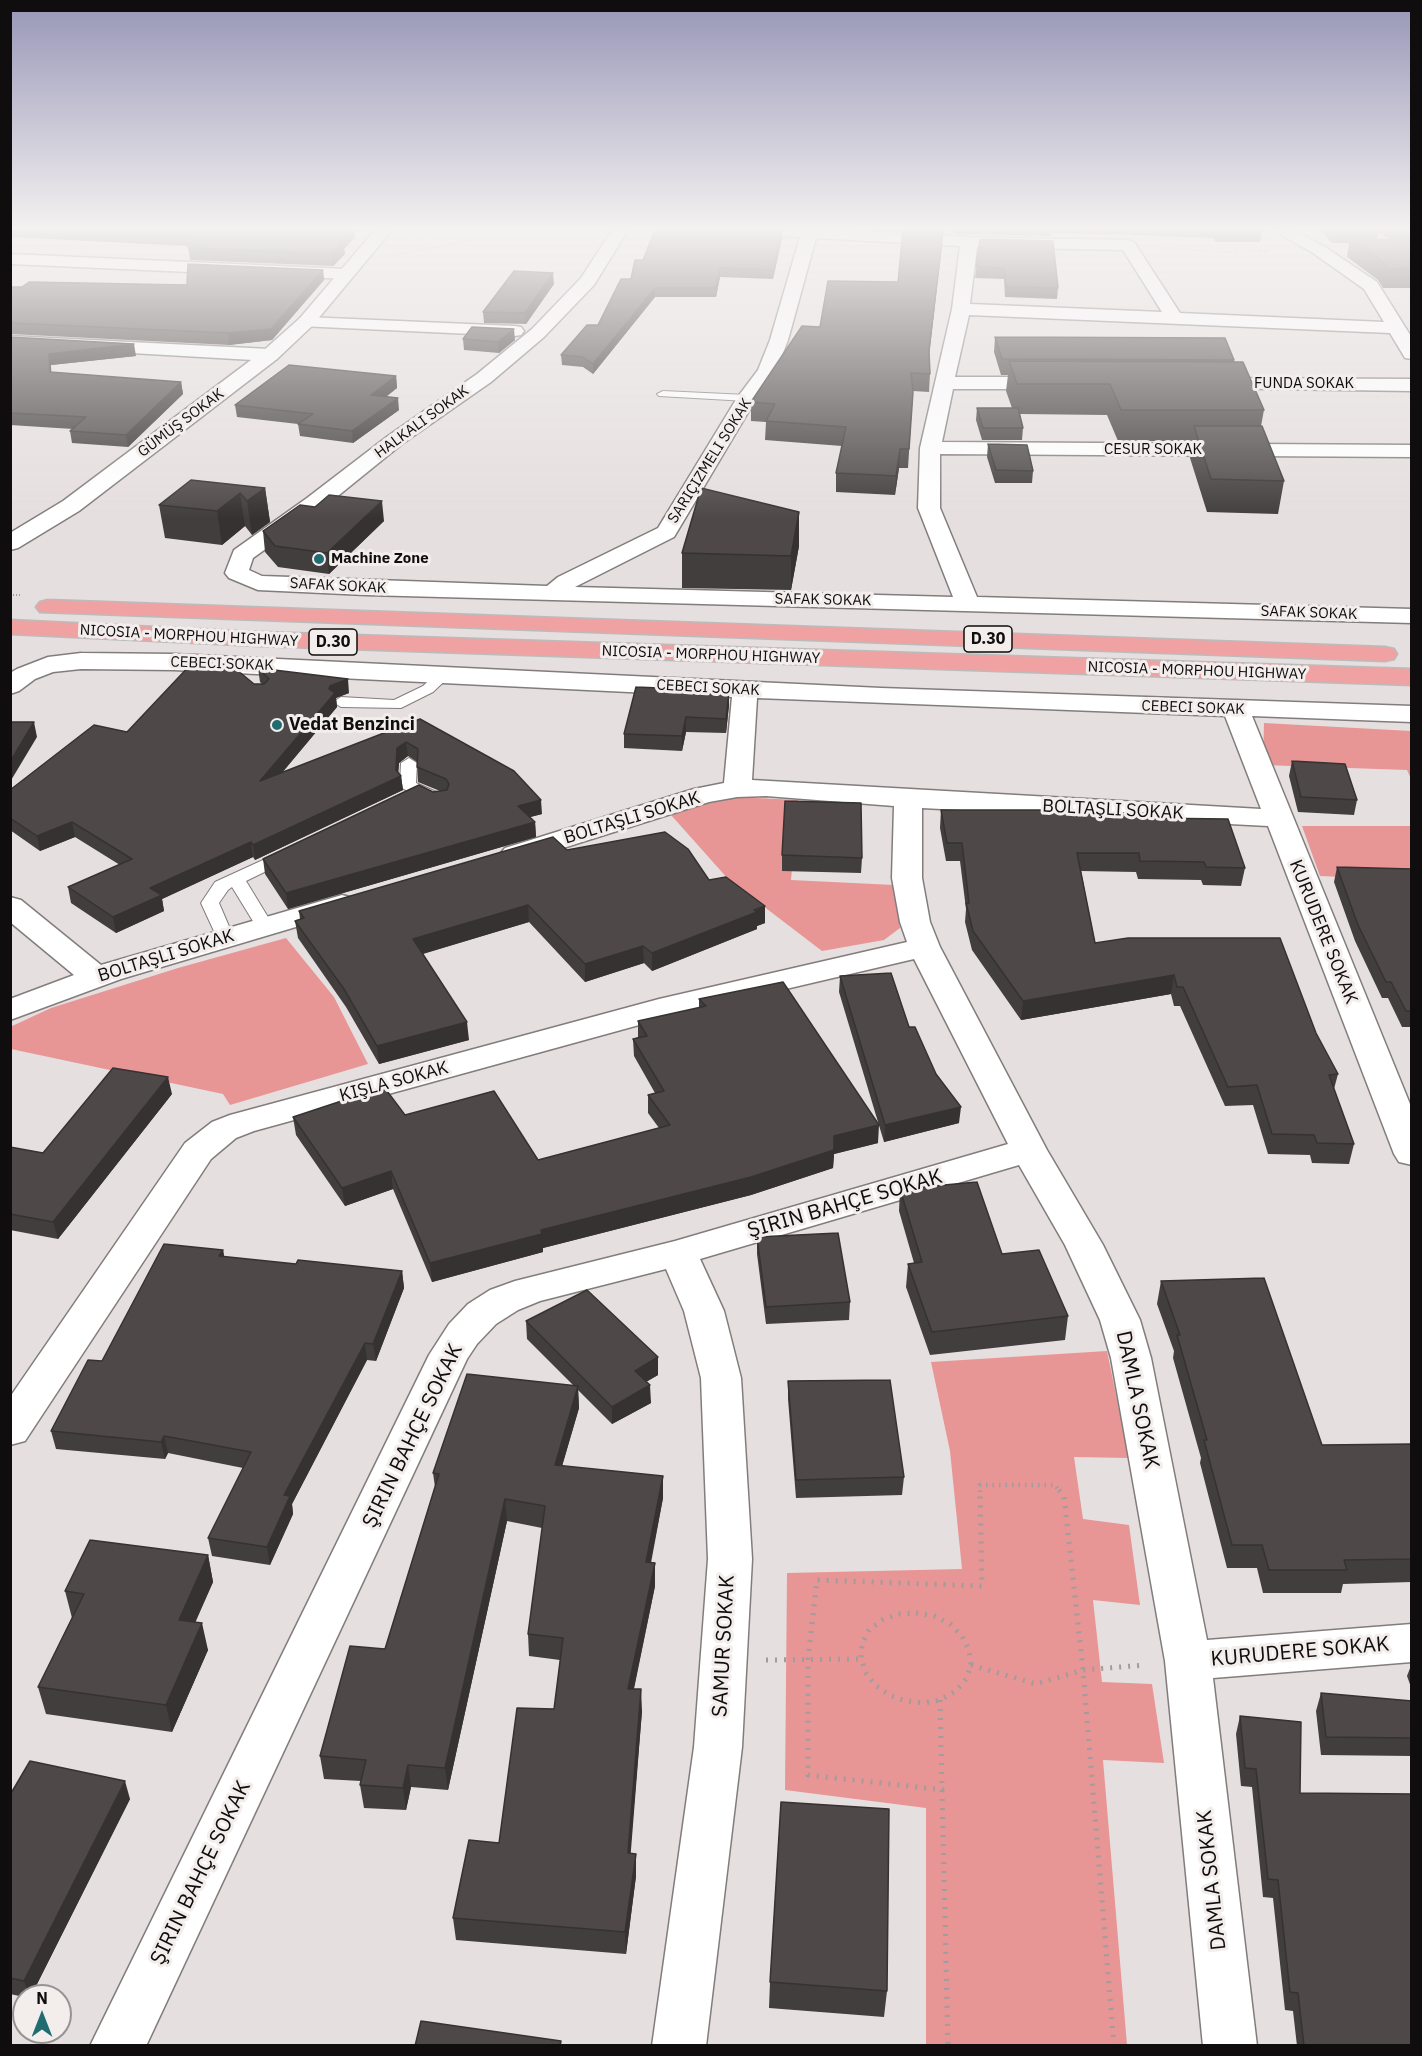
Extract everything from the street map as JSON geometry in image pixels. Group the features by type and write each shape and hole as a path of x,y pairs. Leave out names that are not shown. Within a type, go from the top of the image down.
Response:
{"highway":[{"name":"NICOSIA - MORPHOU HIGHWAY","path":"13,620 1412,654"},
{"name":"NICOSIA - MORPHOU HIGHWAY","path":"13,620 295,641 1412,677"}],"street":[{"name":"GÜMÜŞ SOKAK","path":"10,543 71,506 270,355 302,326"},
{"path":"389,326 538,333 545,326"},
{"path":"552,594 566,582 666,531 747,399 767,371 783,326"},
{"path":"957,326 930,448 929,508 968,603"},
{"path":"1346,326 1397,328 1412,354"},
{"name":"SAFAK SOKAK","path":"538,333 484,378 395,440 315,503 242,555 237,573 258,583 552,594 1412,616"},
{"path":"10,342 270,355"},
{"path":"945,383 1076,384"},
{"name":"FUNDA SOKAK","path":"1196,384 1412,385"},
{"name":"CESUR SOKAK","path":"930,448 1412,451"},
{"name":"CEBECI SOKAK","path":"10,686 26,674 48,665 81,661 226,663 745,690 1412,714"},
{"path":"736,789 745,690"},
{"name":"KURUDERE SOKAK","path":"1236,709 1277,818 1412,1154"},
{"path":"494,860 704,795 736,789 832,792 908,800 1277,818"},
{"name":"DAMLA SOKAK","path":"908,800 908,878 915,922 924,947 1029,1150 1084,1245 1120,1320 1131,1358 1188,1661 1230,2046"},
{"path":"10,1010 96,977 368,897"},
{"path":"10,906 96,977"},
{"path":"10,1430 198,1151 224,1130 242,1123 671,1006 924,947"},
{"name":"ŞIRIN BAHÇE SOKAK","path":"117,2046 449,1355 463,1334 482,1314 504,1300 529,1290 678,1252 1029,1150"},
{"name":"SAMUR SOKAK","path":"678,1252 704,1311 721,1378 729,1559 718,1747 679,2046"},
{"name":"KURUDERE SOKAK","path":"1188,1661 1412,1643"}],"lane":[{"path":"663,394 747,399"},
{"path":"226,663 248,682"},
{"path":"341,702 396,705 428,689 444,674"},
{"path":"409,763 408,785 440,800"},
{"path":"398,802 419,791"},
{"path":"225,938 210,903 221,886 300,848"},
{"path":"236,879 265,927"}],"path":[{"path":"944,1790 808,1775 808,1659 817,1580 982,1586 980,1485 1055,1485 1064,1496 1083,1670 1114,2046"},
{"path":"916,1613 934,1616 950,1624 962,1636 969,1650 971,1665 966,1679 956,1692 940,1700 915,1702 889,1695 875,1685 866,1673 861,1659 862,1644 869,1630 882,1620 898,1614 916,1613"},
{"path":"723,1660 861,1659"},
{"path":"971,1665 1036,1684 1083,1670 1188,1661"},
{"path":"940,1700 944,1790 948,2046"}],"shaded area":[{"path":"1264,723 1411,731 1411,779 1407,770 1263,765"},
{"path":"735,797 798,800 791,880 894,885 900,928 884,940 822,951 729,880 671,815 714,800"},
{"path":"1302,826 1411,826 1411,880 1320,876"},
{"path":"286,938 334,997 368,1064 230,1105 223,1094 11,1049 10,1027 51,1008 178,968"},
{"path":"1107,1351 1129,1458 1074,1457 1083,1519 1129,1525 1140,1605 1093,1600 1102,1682 1152,1684 1164,1763 1103,1760 1127,2045 926,2045 926,1808 785,1790 787,1573 962,1569 950,1451 931,1362"}],"building":[{"path":"74,326 274,326 271,329 228,333"},
{"path":"586,326 624,326 593,364 583,357 561,355"},
{"path":"802,326 932,326 929,351 930,374 911,373 913,392 909,449 900,449 896,476 836,473 846,427 766,421 775,404 751,402"},
{"path":"472,327 514,329 498,342 463,339"},
{"path":"10,337 134,344 49,354 50,372 181,382 126,435 70,431 86,417 10,413"},
{"path":"995,337 1225,338 1234,360 1002,359"},
{"path":"1009,361 1243,362 1264,410 1121,410 1110,384 1017,384"},
{"path":"289,365 396,376 371,395 398,398 352,431 298,424 313,414 235,405"},
{"path":"977,408 1018,408 1023,428 983,428"},
{"path":"1194,426 1262,426 1284,481 1211,479"},
{"path":"988,444 1027,445 1033,471 996,470"},
{"path":"191,480 265,488 247,501 240,493 217,511 159,505"},
{"path":"701,488 799,512 791,556 682,553"},
{"path":"329,495 382,501 327,553 275,546 263,531 300,505 315,507"},
{"path":"194,661 231,665 254,684 264,684 269,679 258,668 348,679 330,686 329,689 335,693 260,781 420,719 514,771 541,800 518,806 535,822 286,893 263,859 419,785 433,792 447,790 449,784 446,779 417,767 418,749 406,742 397,748 396,770 401,776 253,845 251,842 150,888 162,895 113,917 68,887 132,859 72,822 37,836 10,818 10,790 94,725 127,732"},
{"path":"636,687 729,691 726,719 686,717 682,736 624,734"},
{"path":"10,722 34,722 10,762"},
{"path":"1292,761 1345,764 1357,800 1301,797"},
{"path":"785,801 861,803 862,858 782,855"},
{"path":"941,810 1052,810 1053,812 1145,813 1146,818 1228,819 1245,868 1206,867 1204,862 1140,861 1139,853 1077,853 1095,943 1128,938 1280,938 1316,1033 1338,1074 1329,1075 1354,1144 1317,1143 1314,1135 1272,1134 1257,1085 1228,1087 1183,987 1177,987 1174,975 1023,1001 973,931 966,903 969,903 962,843 947,843"},
{"path":"665,832 688,849 709,880 726,877 765,906 754,910 757,912 652,953 643,946 585,964 528,905 413,939 467,1022 377,1046 344,989 295,921 304,918 299,911 553,837 567,850"},
{"path":"1337,867 1412,869 1412,1011 1406,1011 1391,982 1386,982 1358,925"},
{"path":"891,973 909,1027 915,1027 936,1074 961,1107 885,1125 840,976"},
{"path":"783,982 879,1125 834,1136 834,1150 751,1177 541,1230 542,1234 430,1263 391,1171 342,1188 293,1117 384,1087 405,1115 494,1091 538,1160 670,1125 648,1095 664,1091 633,1039 647,1036 638,1021 706,1006 699,999"},
{"path":"113,1068 168,1077 53,1222 10,1214 10,1147 43,1153"},
{"path":"977,1182 1002,1254 1039,1250 1068,1316 932,1332 908,1264 922,1262 900,1189"},
{"path":"838,1233 850,1302 766,1307 757,1237"},
{"path":"164,1244 223,1250 219,1256 296,1264 298,1260 402,1271 373,1344 365,1343 284,1495 290,1496 267,1547 208,1538 251,1452 164,1436 161,1442 51,1431 88,1360 102,1361"},
{"path":"1264,1278 1322,1445 1412,1444 1412,1559 1344,1560 1347,1570 1269,1570 1262,1545 1232,1545 1204,1440 1207,1440 1177,1335 1180,1335 1161,1281"},
{"path":"587,1290 658,1357 635,1371 650,1385 612,1407 526,1321"},
{"path":"467,1374 578,1386 555,1465 663,1476 646,1562 655,1563 628,1689 641,1689 628,1853 636,1854 625,1932 453,1918 469,1840 499,1843 517,1708 554,1709 563,1638 528,1634 545,1506 505,1499 445,1768 408,1765 403,1788 360,1785 366,1760 320,1756 350,1646 385,1649 439,1474 433,1473"},
{"path":"890,1380 904,1477 796,1480 788,1381"},
{"path":"90,1540 208,1555 179,1620 202,1623 166,1705 38,1687 84,1594 65,1591"},
{"path":"1321,1693 1412,1701 1412,1738 1326,1737"},
{"path":"1240,1716 1301,1722 1300,1793 1412,1794 1412,2046 1304,2046 1298,1993 1290,1992 1278,1880 1268,1879 1256,1769 1245,1768"},
{"path":"30,1761 125,1781 24,1981 10,1978 10,1795"},
{"path":"781,1802 889,1809 887,1991 770,1982"},
{"path":"421,2021 561,2041 560,2046 415,2046"}],"place":[{"name":"Machine Zone","path":"319,559"},
{"name":"Vedat Benzinci","path":"277,725"}]}
